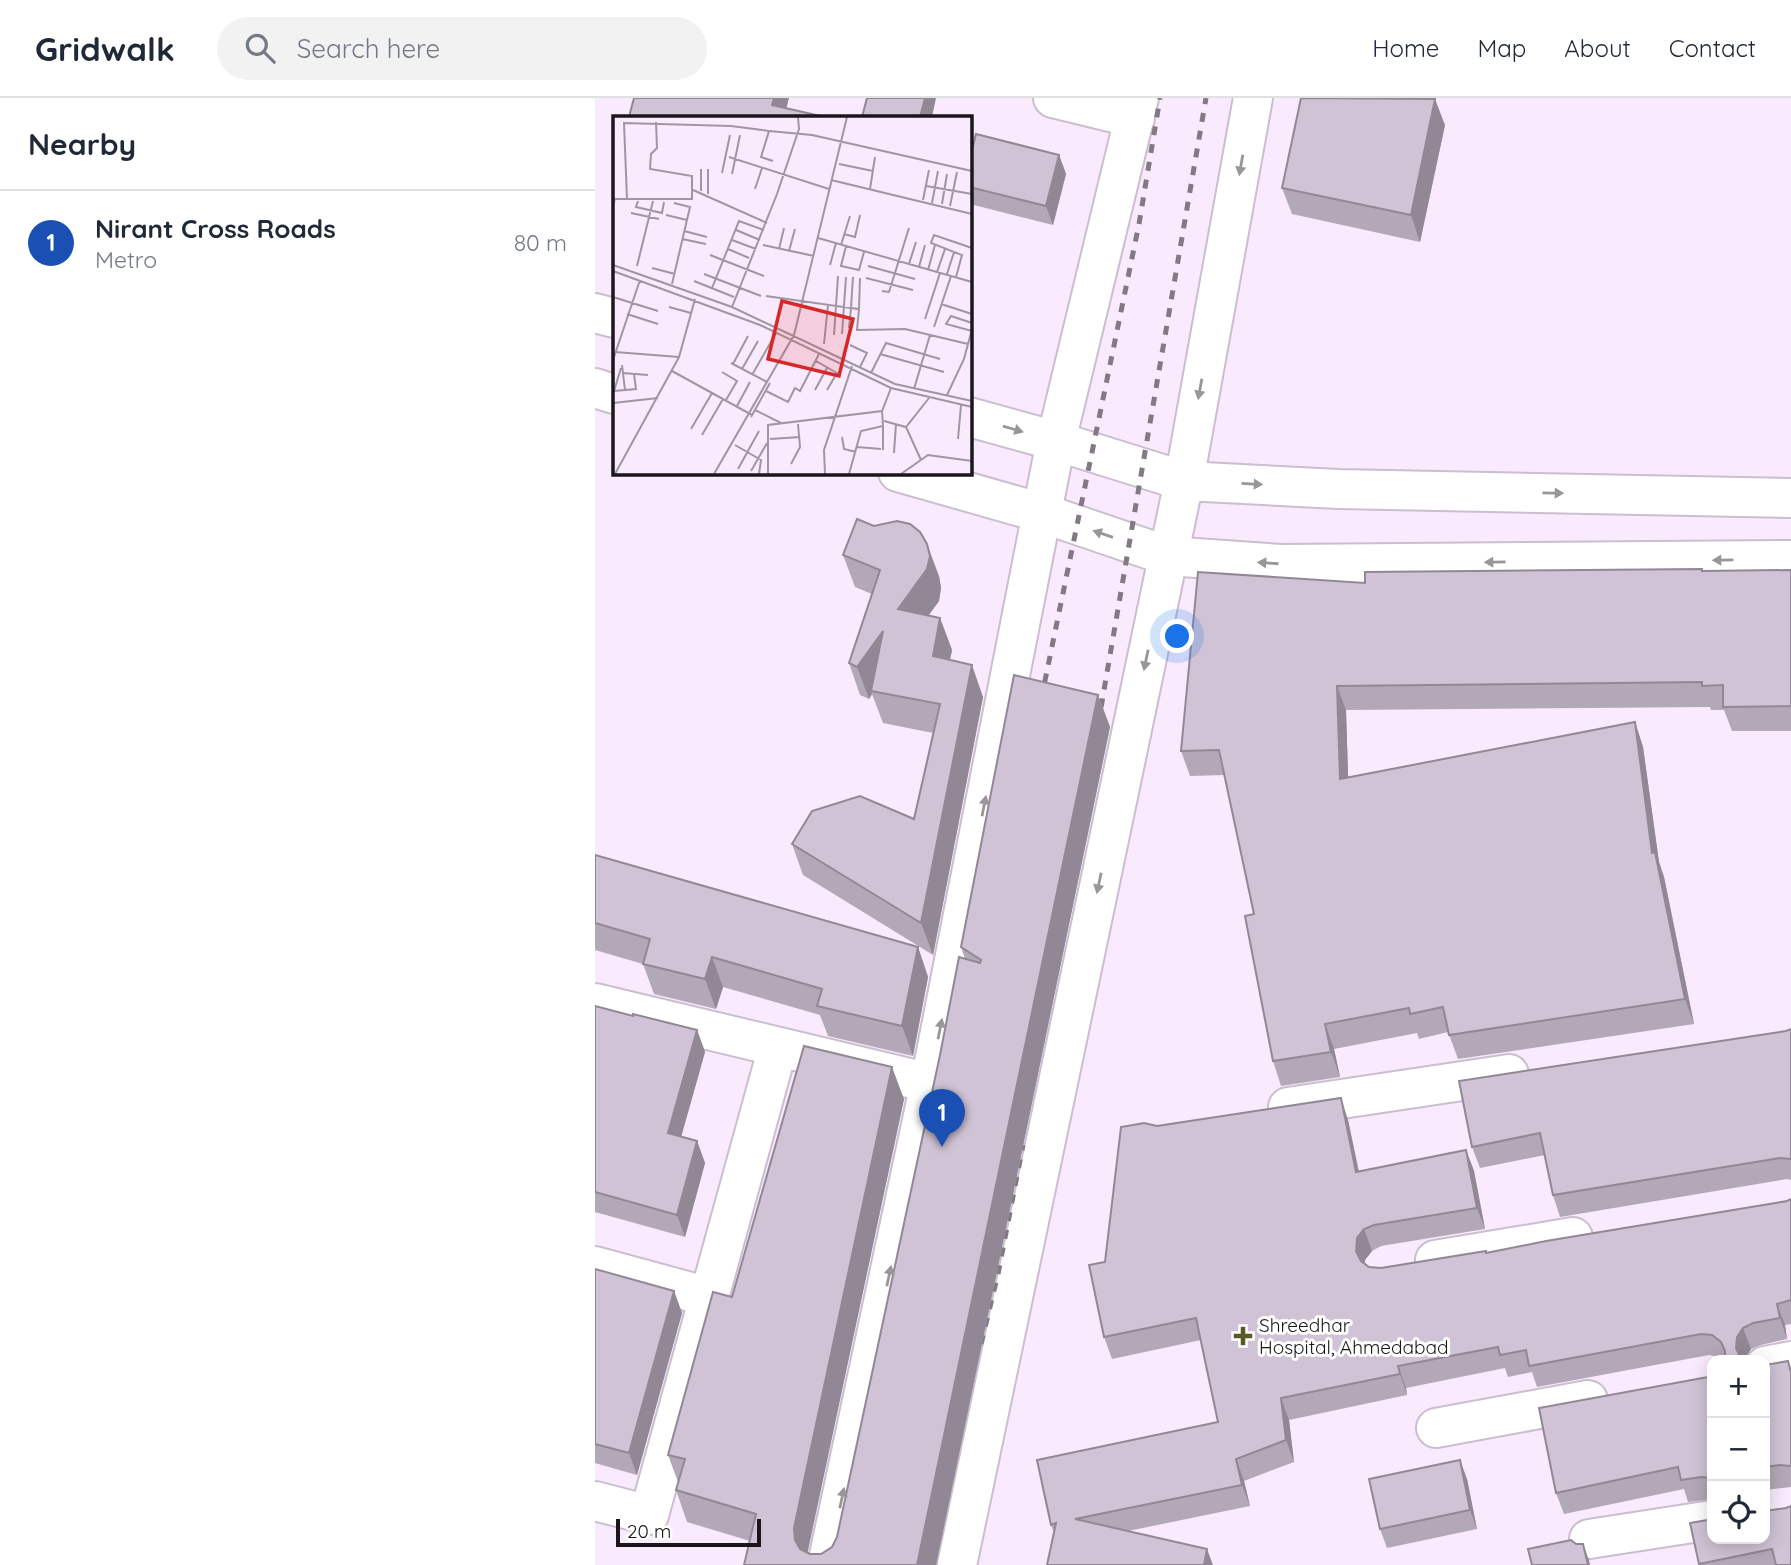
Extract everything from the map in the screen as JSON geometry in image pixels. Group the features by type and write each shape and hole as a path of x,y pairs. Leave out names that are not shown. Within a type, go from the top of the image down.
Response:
{"street":[{"path":"827,1565 930,1083 1056,441 1137,108 1053,98"},
{"path":"957,1565 1184,481 1253,98"},
{"path":"595,313 613,318"},
{"path":"595,388 613,394"},
{"path":"971,418 1184,481 1338,489 1791,498"},
{"path":"905,474 1042,513 1168,556 1280,564 1791,560"},
{"path":"595,1003 930,1083"},
{"path":"595,1501 649,1515 778,1047"},
{"path":"1257,1112 1545,1068"},
{"path":"1398,1266 1601,1233"},
{"path":"595,1266 709,1297"},
{"path":"1770,1365 1791,1361"},
{"path":"1436,1428 1624,1393"},
{"path":"1589,1539 1707,1521"}],"building":[{"path":"634,98 774,98 772,105 821,116 629,116"},
{"path":"867,98 925,98 920,116 862,116"},
{"path":"1301,98 1435,99 1411,215 1282,188"},
{"path":"976,134 1059,155 1046,206 971,187 971,154"},
{"path":"857,519 874,526 897,521 910,524 920,532 930,556 927,569 898,609 940,618 933,656 972,665 921,923 792,844 812,811 860,796 914,819 940,704 871,691 883,631 857,667 849,663 880,570 843,555"},
{"path":"1791,570 1791,706 1723,707 1723,685 1702,686 1702,682 1337,686 1340,779 1635,722 1652,853 1655,852 1685,999 1449,1035 1443,1007 1410,1014 1409,1008 1325,1024 1331,1052 1273,1061 1245,916 1254,914 1219,750 1181,751 1198,572 1365,583 1365,572"},
{"path":"1014,675 1098,695 917,1565 744,1565 756,1514 676,1490 685,1459 668,1455 713,1292 732,1297 804,1046 892,1067 794,1528 795,1540 800,1549 810,1554 821,1554 832,1547 837,1537 959,957 980,963 981,960 961,947"},
{"path":"595,855 918,947 902,1026 817,1006 822,989 712,957 705,979 643,964 650,939 595,923"},
{"path":"595,1006 697,1030 668,1133 697,1141 677,1215 595,1192"},
{"path":"1791,1029 1791,1159 1780,1158 1553,1195 1540,1133 1472,1147 1459,1081"},
{"path":"1341,1098 1356,1172 1466,1150 1477,1208 1374,1225 1364,1229 1357,1238 1356,1251 1361,1261 1369,1267 1381,1268 1486,1253 1791,1199 1791,1300 1777,1304 1780,1318 1753,1323 1743,1328 1737,1337 1736,1348 1739,1355 1725,1355 1721,1342 1712,1335 1701,1334 1529,1366 1526,1350 1500,1355 1498,1347 1398,1366 1400,1374 1281,1398 1286,1440 1236,1459 1242,1485 1075,1519 1207,1549 1204,1565 1047,1565 1056,1523 1051,1525 1037,1460 1218,1422 1196,1318 1104,1337 1089,1265 1105,1262 1121,1127 1144,1123 1157,1126"},
{"path":"595,1269 674,1291 629,1453 595,1444"},
{"path":"1788,1361 1791,1373 1791,1466 1770,1466 1770,1364"},
{"path":"1707,1377 1707,1478 1681,1480 1678,1467 1556,1493 1539,1408"},
{"path":"1460,1460 1470,1510 1380,1529 1369,1479"},
{"path":"1791,1506 1791,1565 1776,1565 1772,1549 1699,1564 1690,1523 1707,1520 1707,1544 1770,1544 1770,1510"},
{"path":"1571,1540 1576,1544 1583,1544 1588,1565 1532,1565 1528,1549"}],"railway":[{"path":"1041,700 1139,224 1160,98"},
{"path":"1098,725 1206,98"},
{"path":"981,1344 998,1274 1023,1145"}],"place":[{"name":"Nirant Cross Roads","path":"942,1147"},
{"name":"Shreedhar Hospital, Ahmedabad","path":"1243,1336"}]}
